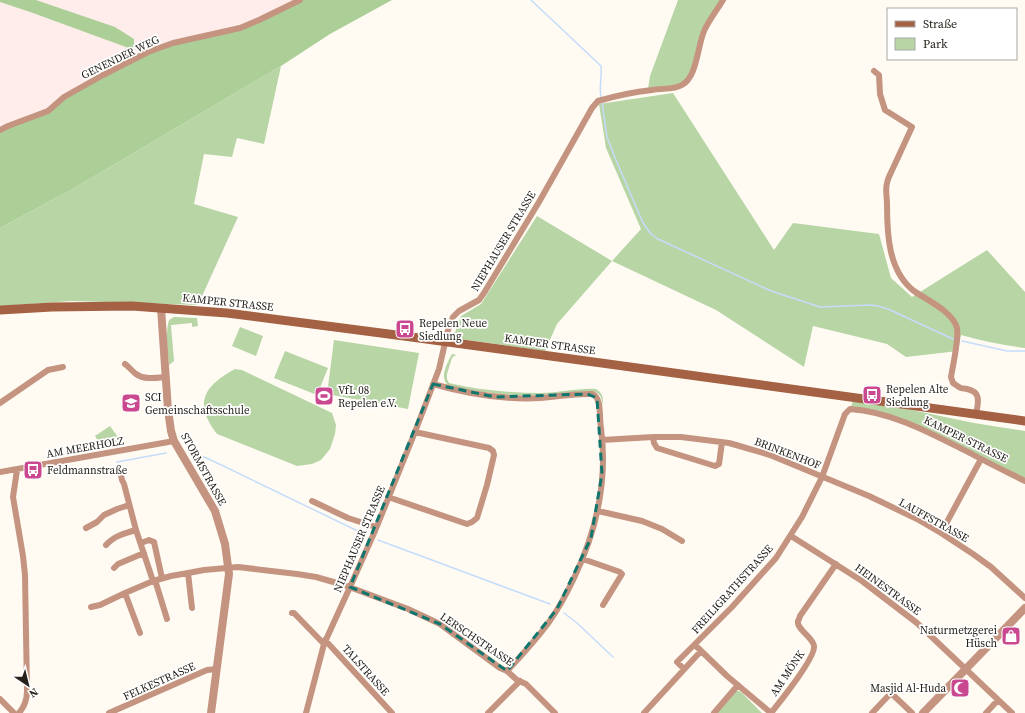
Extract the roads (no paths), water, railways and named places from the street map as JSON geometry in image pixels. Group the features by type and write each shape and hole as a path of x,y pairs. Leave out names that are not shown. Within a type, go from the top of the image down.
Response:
{"main road":[{"name":"KAMPER STRASSE","path":"0,310 52,307 132,306 256,316 1025,422"}],"street":[{"name":"GENENDER WEG","path":"0,130 48,110 64,98 103,75 148,52 173,43 240,28 300,0"},
{"name":"NIEPHAUSER STRASSE","path":"306,713 324,642 376,527 415,432 439,369 448,330 453,317 459,311 478,300 484,293 539,202 592,108 598,101 635,92 653,89 676,88 683,85 688,80 694,69 705,30 723,0"},
{"path":"874,71 879,76 880,94 885,110 912,127 886,183 887,228 892,256 898,271 906,284 940,308 954,321 957,328 957,338 951,377 953,383 960,388 974,391 977,395 979,400 976,415"},
{"name":"STORMSTRASSE","path":"161,308 168,410 171,431 174,441 215,511 225,544 229,574 211,713"},
{"path":"126,364 136,374 148,379 166,377"},
{"path":"0,403 48,370 63,366"},
{"path":"433,384 453,390 495,397 539,398 593,394 599,402 602,440 601,492 591,538 583,559 565,596 552,617 527,650 507,671"},
{"name":"KAMPER STRASSE","path":"850,409 899,420 927,431 981,460 1025,481"},
{"name":"FREILIGRATHSTRASSE","path":"684,669 678,662 767,569 791,536 822,477 845,414 850,409"},
{"path":"388,497 467,524 477,518 487,485 494,455 493,451 489,448 415,432"},
{"path":"654,437 654,443 657,448 715,466 719,464 722,442"},
{"name":"BRINKENHOF","path":"602,440 680,437 722,442 743,446 770,454 822,477"},
{"name":"AM MEERHOLZ","path":"0,472 174,441"},
{"path":"941,533 981,460"},
{"path":"17,470 13,497 25,575 27,691 25,706 19,713"},
{"path":"121,475 136,530 144,553 157,580"},
{"name":"LAUFFSTRASSE","path":"822,477 828,478 869,496 917,519 941,533 991,567 1025,598"},
{"path":"312,501 348,518 376,527"},
{"path":"86,528 98,522 104,515 117,509 129,506"},
{"path":"598,511 642,521 662,529 682,541"},
{"path":"106,545 111,540 136,530"},
{"name":"HEINESTRASSE","path":"791,536 862,581 917,623 1012,713"},
{"path":"141,542 149,540 154,542 157,580 167,619"},
{"path":"114,568 118,564 144,553"},
{"path":"583,559 622,574 603,605"},
{"name":"AM MÖNK","path":"695,645 771,713 796,681 812,655 814,645 812,640 798,625 798,621 836,564"},
{"name":"LERSCHSTRASSE","path":"91,607 100,605 125,592 157,580 188,573 238,567 316,577 350,587 408,609 440,624 500,668 507,671 517,680 526,684 555,713"},
{"path":"188,573 192,608"},
{"path":"125,592 140,633"},
{"path":"923,713 1025,608"},
{"path":"292,613 294,613 324,642"},
{"name":"TALSTRASSE","path":"324,642 392,713"},
{"name":"FREILIGRATHSTRASSE","path":"644,713 701,651"},
{"name":"FELKESTRASSE","path":"110,713 207,670 217,669"},
{"path":"488,713 520,682"},
{"path":"714,713 738,685"},
{"path":"872,713 891,693 912,713"},
{"path":"0,699 14,713"},
{"path":"986,713 998,700"}],"waterway":[{"path":"531,0 601,66 601,97"},
{"path":"602,102 607,137 616,160 643,223 651,234 658,239 771,291 820,307 878,306 888,309 953,339"},
{"path":"962,341 1007,351 1025,351"},
{"path":"117,462 166,453"},
{"path":"190,453 213,461 364,534"},
{"path":"378,540 550,604"},
{"path":"564,613 577,623 613,657"}],"place":[{"name":"Repelen Neue Siedlung","path":"405,329"},
{"name":"Repelen Alte Siedlung","path":"872,395"},
{"name":"VfL 08 Repelen e.V.","path":"324,396"},
{"name":"SCI Gemeinschaftsschule","path":"131,403"},
{"name":"Feldmannstraße","path":"33,470"},
{"name":"Naturmetzgerei Hüsch","path":"1011,636"},
{"name":"Masjid Al-Huda","path":"960,688"}]}
